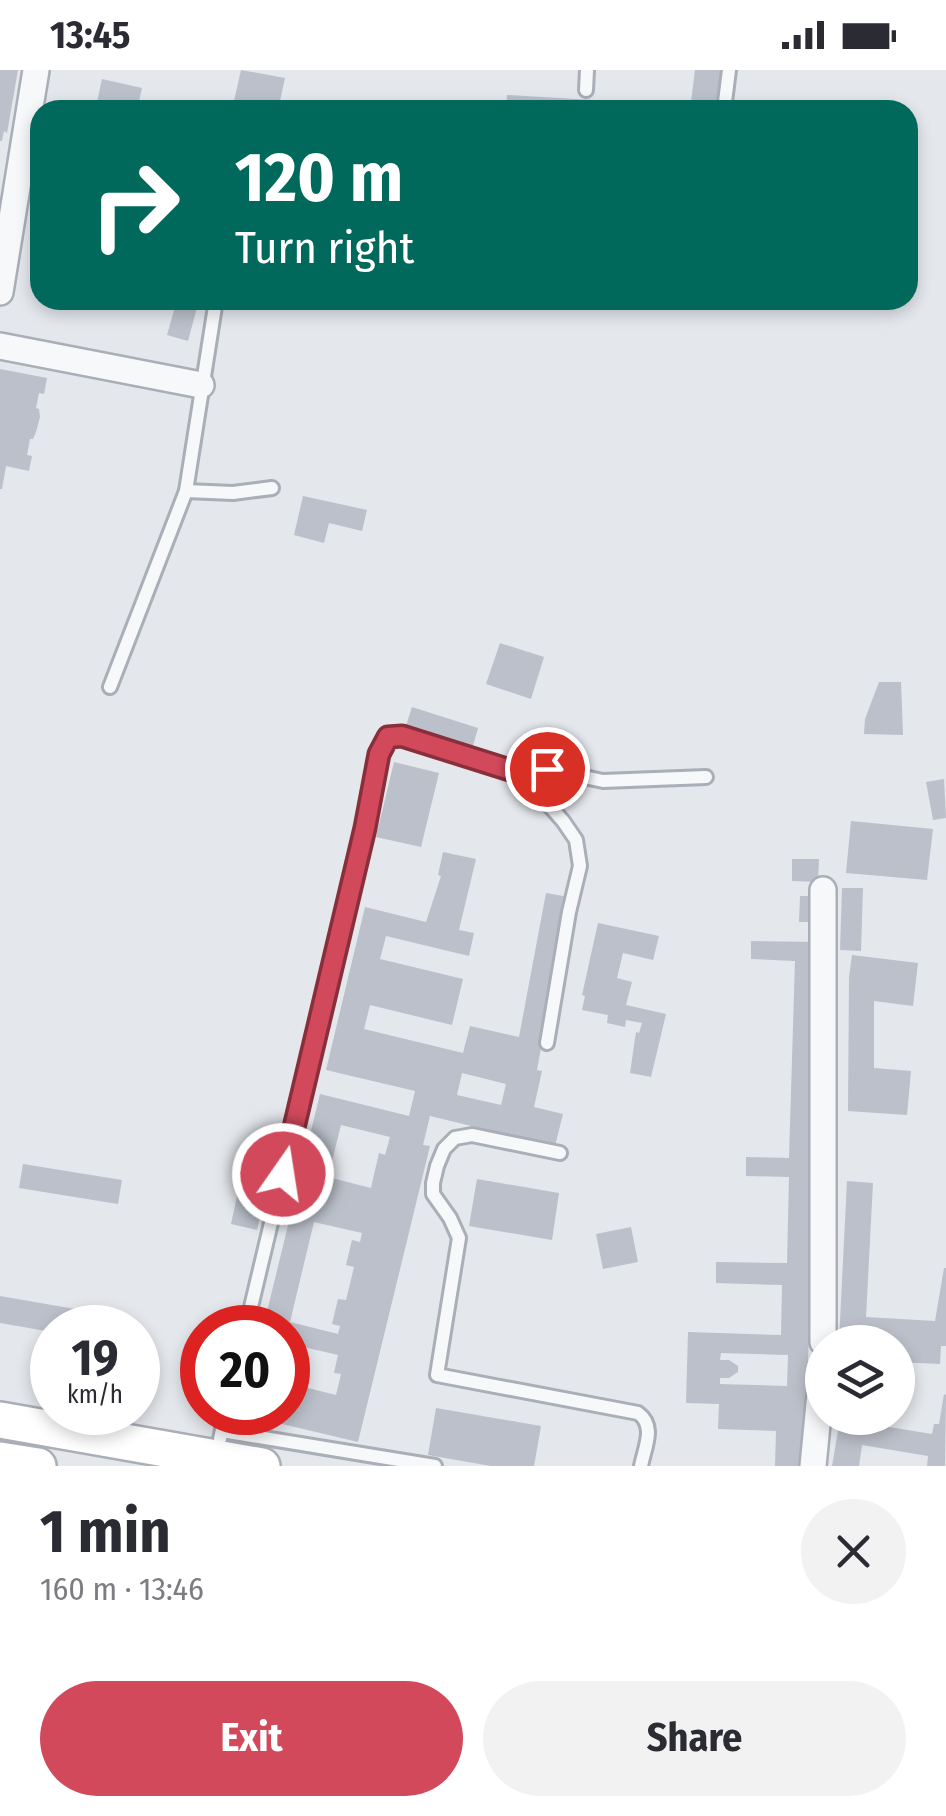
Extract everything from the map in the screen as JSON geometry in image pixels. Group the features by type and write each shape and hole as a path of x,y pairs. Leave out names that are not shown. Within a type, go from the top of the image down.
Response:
{"main road":[{"path":"0,1420 218,1444 262,1466"},
{"path":"0,1460 38,1466"}],"street":[{"path":"31,100 36,70"},
{"path":"0,292 30,107"},
{"path":"0,346 201,385"},
{"path":"823,890 824,1325"},
{"path":"812,1466 815,1435"}],"lane":[{"path":"586,90 587,70"},
{"path":"725,100 729,70"},
{"path":"110,686 186,490 214,310"},
{"path":"186,490 233,493 272,488"},
{"path":"251,1305 365,828 379,754 388,737 402,736 510,770 547,769 603,781 706,777"},
{"path":"510,770 563,821 576,840 580,866 547,1043"},
{"path":"560,1153 472,1135 454,1138 444,1150 433,1194 459,1238 437,1376 638,1413 649,1426 641,1466"},
{"path":"220,1435 218,1444 435,1466"}],"building":[{"path":"0,70 18,70 7,133 4,131 2,141 0,141"},
{"path":"241,70 285,78 280,100 234,100"},
{"path":"695,70 722,70 718,100 691,100"},
{"path":"102,79 142,88 139,100 97,100"},
{"path":"507,95 593,100 507,100"},
{"path":"174,310 196,310 188,341 167,335"},
{"path":"0,369 47,378 36,408 40,417 30,439 29,471 6,466 2,489 0,489"},
{"path":"303,496 367,510 362,531 329,523 324,543 294,535"},
{"path":"500,643 544,657 531,699 486,684"},
{"path":"879,682 901,682 903,735 864,734 865,719"},
{"path":"412,707 478,728 472,749 405,729"},
{"path":"394,762 439,773 421,847 376,837"},
{"path":"944,779 946,818 933,820 926,782"},
{"path":"851,821 933,829 927,880 846,873"},
{"path":"443,852 476,859 459,930 474,933 469,956 386,936 380,959 463,979 452,1025 370,1005 364,1029 463,1053 470,1026 519,1037 546,893 569,897 537,1070 542,1071 534,1107 563,1114 555,1146 430,1116 423,1145 430,1146 358,1442 310,1431 310,1388 336,1395 341,1374 334,1373 338,1355 310,1348 310,1327 338,1334 340,1326 332,1324 338,1299 346,1300 354,1267 346,1265 352,1240 360,1242 362,1233 314,1222 294,1305 269,1305 320,1094 409,1116 415,1091 326,1070 365,907 426,922 441,876 438,875","holes":["462,1073 506,1084 501,1105 457,1095","341,1125 390,1137 385,1155 379,1153 371,1188 328,1177"]},
{"path":"792,859 819,859 818,882 792,881"},
{"path":"842,888 863,888 861,951 840,950"},
{"path":"800,896 818,896 817,922 799,922"},
{"path":"598,923 659,936 653,960 623,953 617,978 632,982 626,1005 666,1014 651,1077 630,1073 636,1032 639,1033 642,1023 626,1020 625,1027 607,1023 608,1015 582,1010"},
{"path":"751,941 820,942 809,1325 805,1325 805,1466 775,1466 776,1431 718,1429 719,1404 686,1403 688,1332 781,1335 782,1285 716,1283 716,1262 787,1263 789,1177 746,1176 746,1157 789,1158 795,961 751,959","holes":["721,1353 788,1355 787,1386 720,1384 720,1378 738,1372 738,1366 720,1360"]},
{"path":"852,955 918,963 913,1006 874,1001 874,1068 911,1071 907,1115 848,1111"},
{"path":"246,1154 273,1160 257,1230 231,1224"},
{"path":"23,1164 122,1180 118,1204 19,1188"},
{"path":"477,1179 559,1193 552,1240 469,1226"},
{"path":"847,1181 873,1183 866,1317 935,1321 946,1268 946,1346 941,1346 940,1364 915,1363 915,1325 840,1325"},
{"path":"631,1227 638,1262 603,1269 596,1234"},
{"path":"0,1296 52,1305 30,1305 30,1328 0,1323"},
{"path":"944,1394 945,1466 927,1466 928,1456 862,1445 859,1466 832,1466 837,1435 932,1434 934,1424 939,1424"},
{"path":"436,1408 541,1426 534,1466 491,1466 428,1455"}],"route":[{"path":"283,1174 379,754 388,737 402,736 510,770 547,769"}]}
